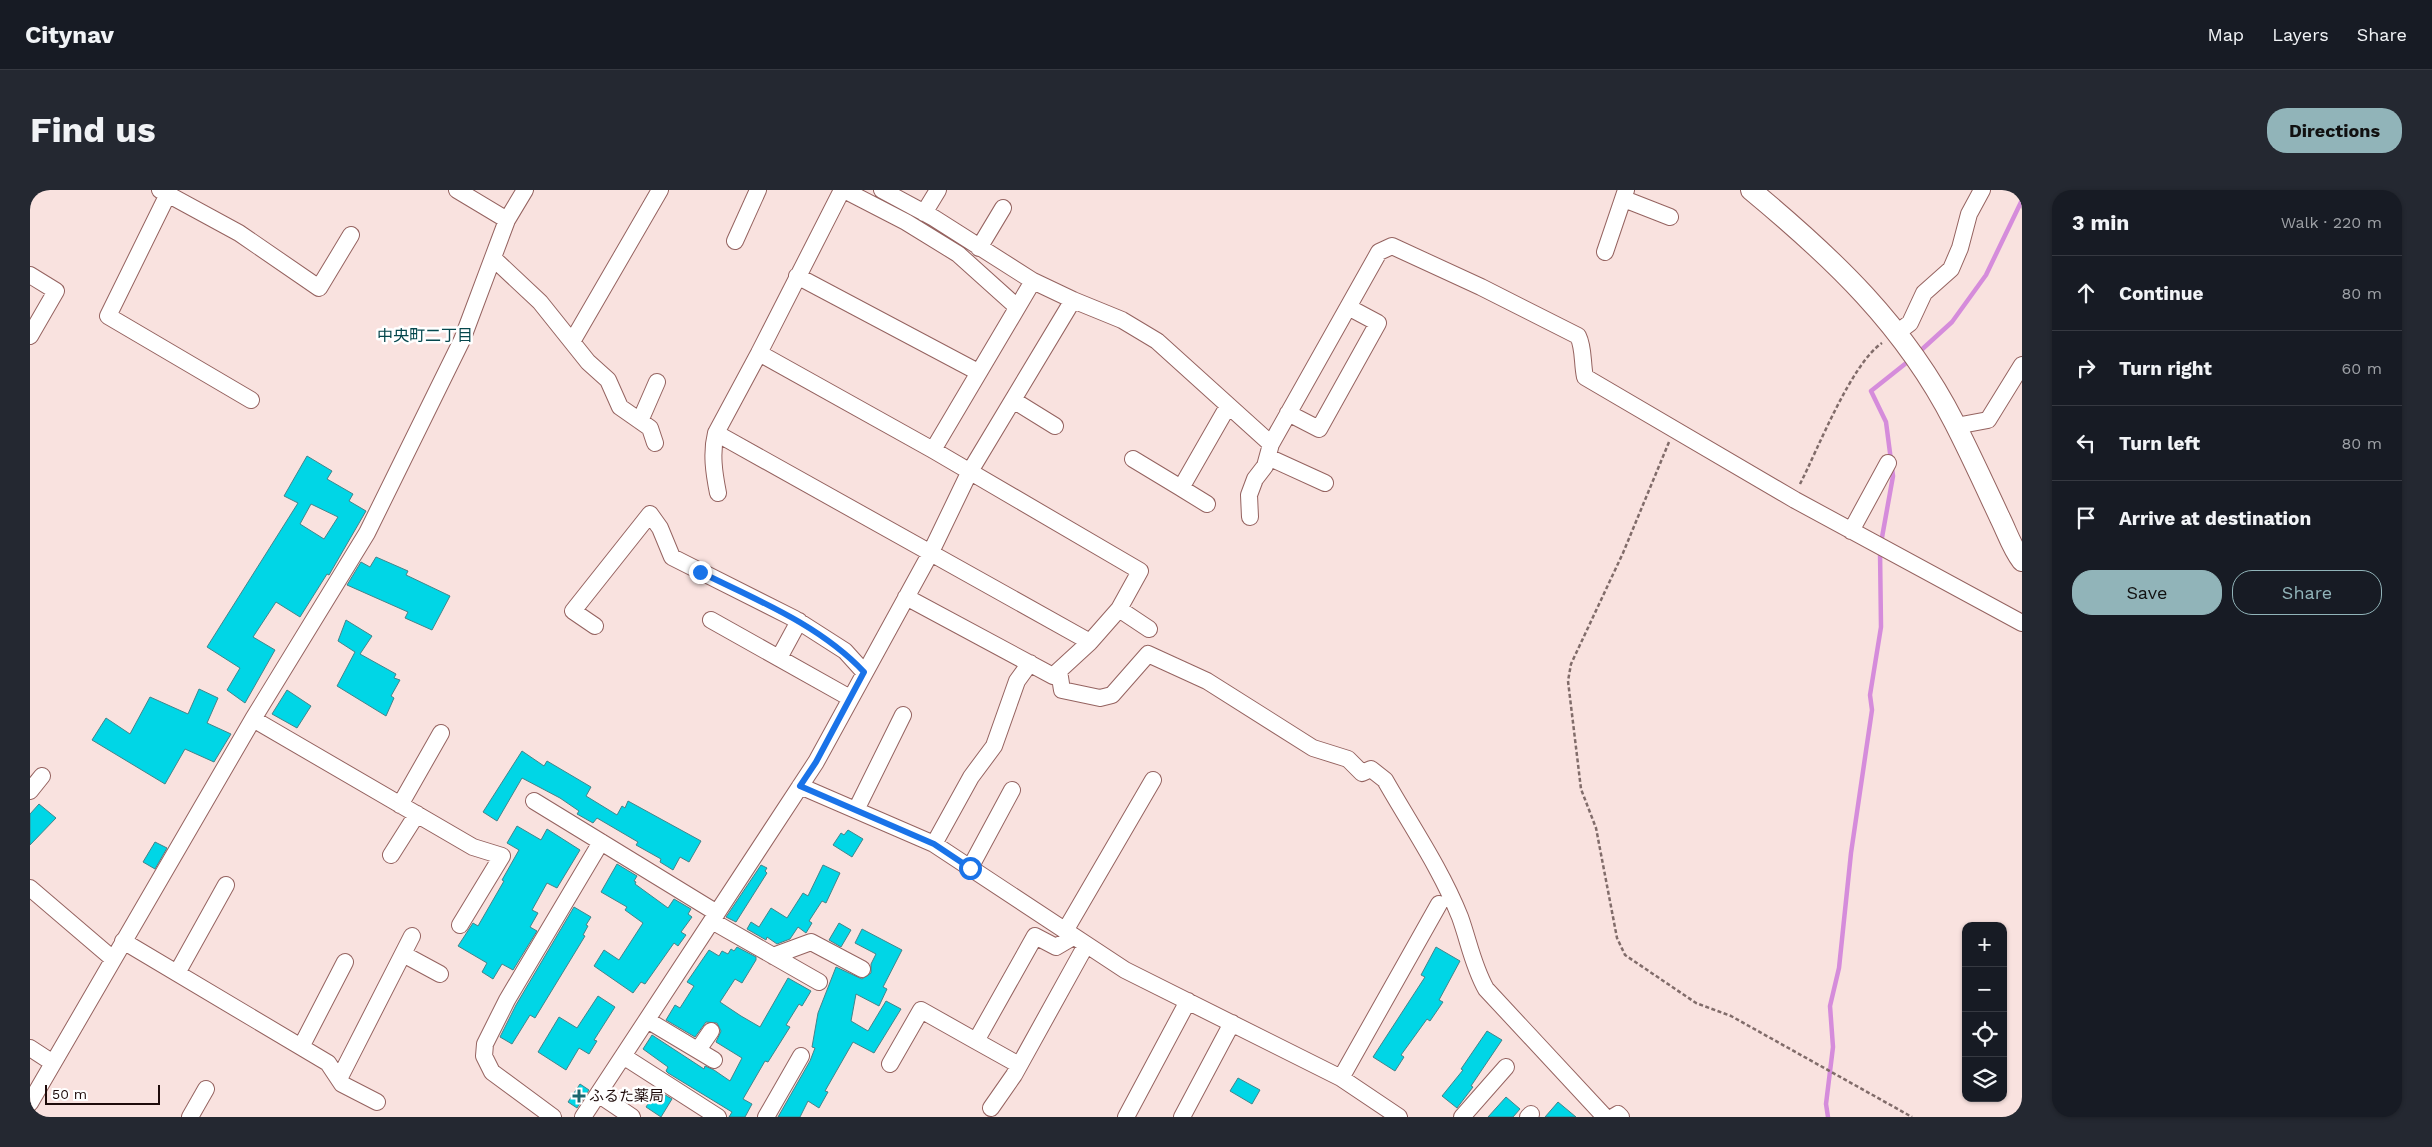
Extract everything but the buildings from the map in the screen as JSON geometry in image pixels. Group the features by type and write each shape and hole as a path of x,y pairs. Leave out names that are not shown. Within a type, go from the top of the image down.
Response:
{"street":[{"path":"457,190 508,220"},
{"path":"30,1103 253,720 367,533 462,340 508,220 525,190"},
{"path":"573,340 660,190"},
{"path":"735,241 758,190"},
{"path":"718,493 713,455 716,433 843,190 906,222 958,254 1017,306"},
{"path":"882,190 924,213 1033,281 1122,320 1157,341 1228,406 1269,450 1325,483"},
{"path":"924,213 938,190"},
{"path":"1751,190 1807,236 1843,270 1900,335 1923,367 1956,426 2022,561"},
{"path":"1900,335 1910,323 1924,293 1951,268 1960,248 1969,214 1982,190"},
{"path":"251,400 108,316 164,192 239,234 319,288 351,235"},
{"path":"1606,252 1625,194 1670,218"},
{"path":"979,248 1003,208"},
{"path":"1250,517 1250,495 1255,479 1265,466 1269,450 1288,413 1379,252 1392,246 1481,286 1578,336 1582,344 1582,361 1585,377 1793,499 2022,622"},
{"path":"493,258 540,302 573,340 588,362 608,380 620,407 650,428 655,443"},
{"path":"30,275 56,291 30,336"},
{"path":"797,276 978,372"},
{"path":"933,450 1033,281"},
{"path":"583,1117 816,762 930,554 969,473 1073,300"},
{"path":"1288,413 1319,429 1324,421 1378,323 1348,307"},
{"path":"759,353 933,450 969,473 1140,571 1119,608 1090,642 1053,676 906,597"},
{"path":"1956,426 1988,420 2022,365"},
{"path":"640,421 657,382"},
{"path":"1013,400 1055,426"},
{"path":"1181,488 1228,406"},
{"path":"716,433 1090,642"},
{"path":"1133,459 1207,504"},
{"path":"1851,531 1888,462"},
{"path":"595,626 573,612 650,514 660,528 672,557 799,622 845,652 864,672"},
{"path":"1119,608 1149,629"},
{"path":"711,620 850,698"},
{"path":"779,658 799,622"},
{"path":"1059,671 1062,690 1100,698 1112,695 1148,654 1207,681 1313,748 1348,759 1362,773 1371,769 1384,780 1444,882 1460,918 1477,973 1486,989 1605,1117"},
{"path":"934,844 971,777 994,746 1017,681 1030,663"},
{"path":"856,810 903,715"},
{"path":"253,720 473,847 502,856 460,925"},
{"path":"400,805 440,732"},
{"path":"30,791 42,776"},
{"path":"991,1108 1019,1065 1075,938 1153,780"},
{"path":"800,786 934,844 1126,970 1341,1078 1377,1111 1399,1117"},
{"path":"970,868 1012,790"},
{"path":"534,802 601,842 773,956 818,982"},
{"path":"391,854 416,814"},
{"path":"553,1117 492,1072 484,1056 486,1044 490,1030 507,1000 601,842"},
{"path":"177,973 226,885"},
{"path":"30,888 113,959"},
{"path":"1341,1078 1439,904"},
{"path":"339,1079 412,936"},
{"path":"976,1041 1035,936 1056,947 1075,938"},
{"path":"123,941 328,1063 342,1084 377,1102"},
{"path":"773,956 812,942 862,970"},
{"path":"403,954 440,974"},
{"path":"301,1047 344,962"},
{"path":"1126,1117 1188,1001"},
{"path":"890,1064 921,1010 1019,1065"},
{"path":"647,1020 714,1060"},
{"path":"1182,1117 1232,1023"},
{"path":"698,1050 711,1031"},
{"path":"30,1048 53,1063"},
{"path":"623,1056 718,1117"},
{"path":"766,1117 801,1056"},
{"path":"1462,1117 1506,1067"},
{"path":"190,1117 206,1089"},
{"path":"598,1094 632,1117"},
{"path":"1613,1117 1618,1114 1621,1117"}],"path":[{"path":"1793,499 1856,372 1870,351 1900,335"},
{"path":"1674,429 1623,553 1571,664 1568,681 1582,789 1596,828 1617,938 1625,955 1696,1003 1731,1016 1912,1117"}],"waterway":[{"path":"1918,353 1952,322 1986,275 2022,200"},
{"path":"1881,543 1893,476 1886,422 1871,391 1910,360"},
{"path":"1828,1117 1826,1104 1833,1047 1830,1006 1839,968 1851,853 1872,710 1870,695 1881,627 1880,550"}],"place":[{"name":"ふるた薬局","path":"579,1096"}],"district":[{"name":"中央町二丁目","path":"425,335"}],"route":[{"path":"700,572 795,619 845,652 864,672 816,762 800,786 934,844 970,868"}]}
